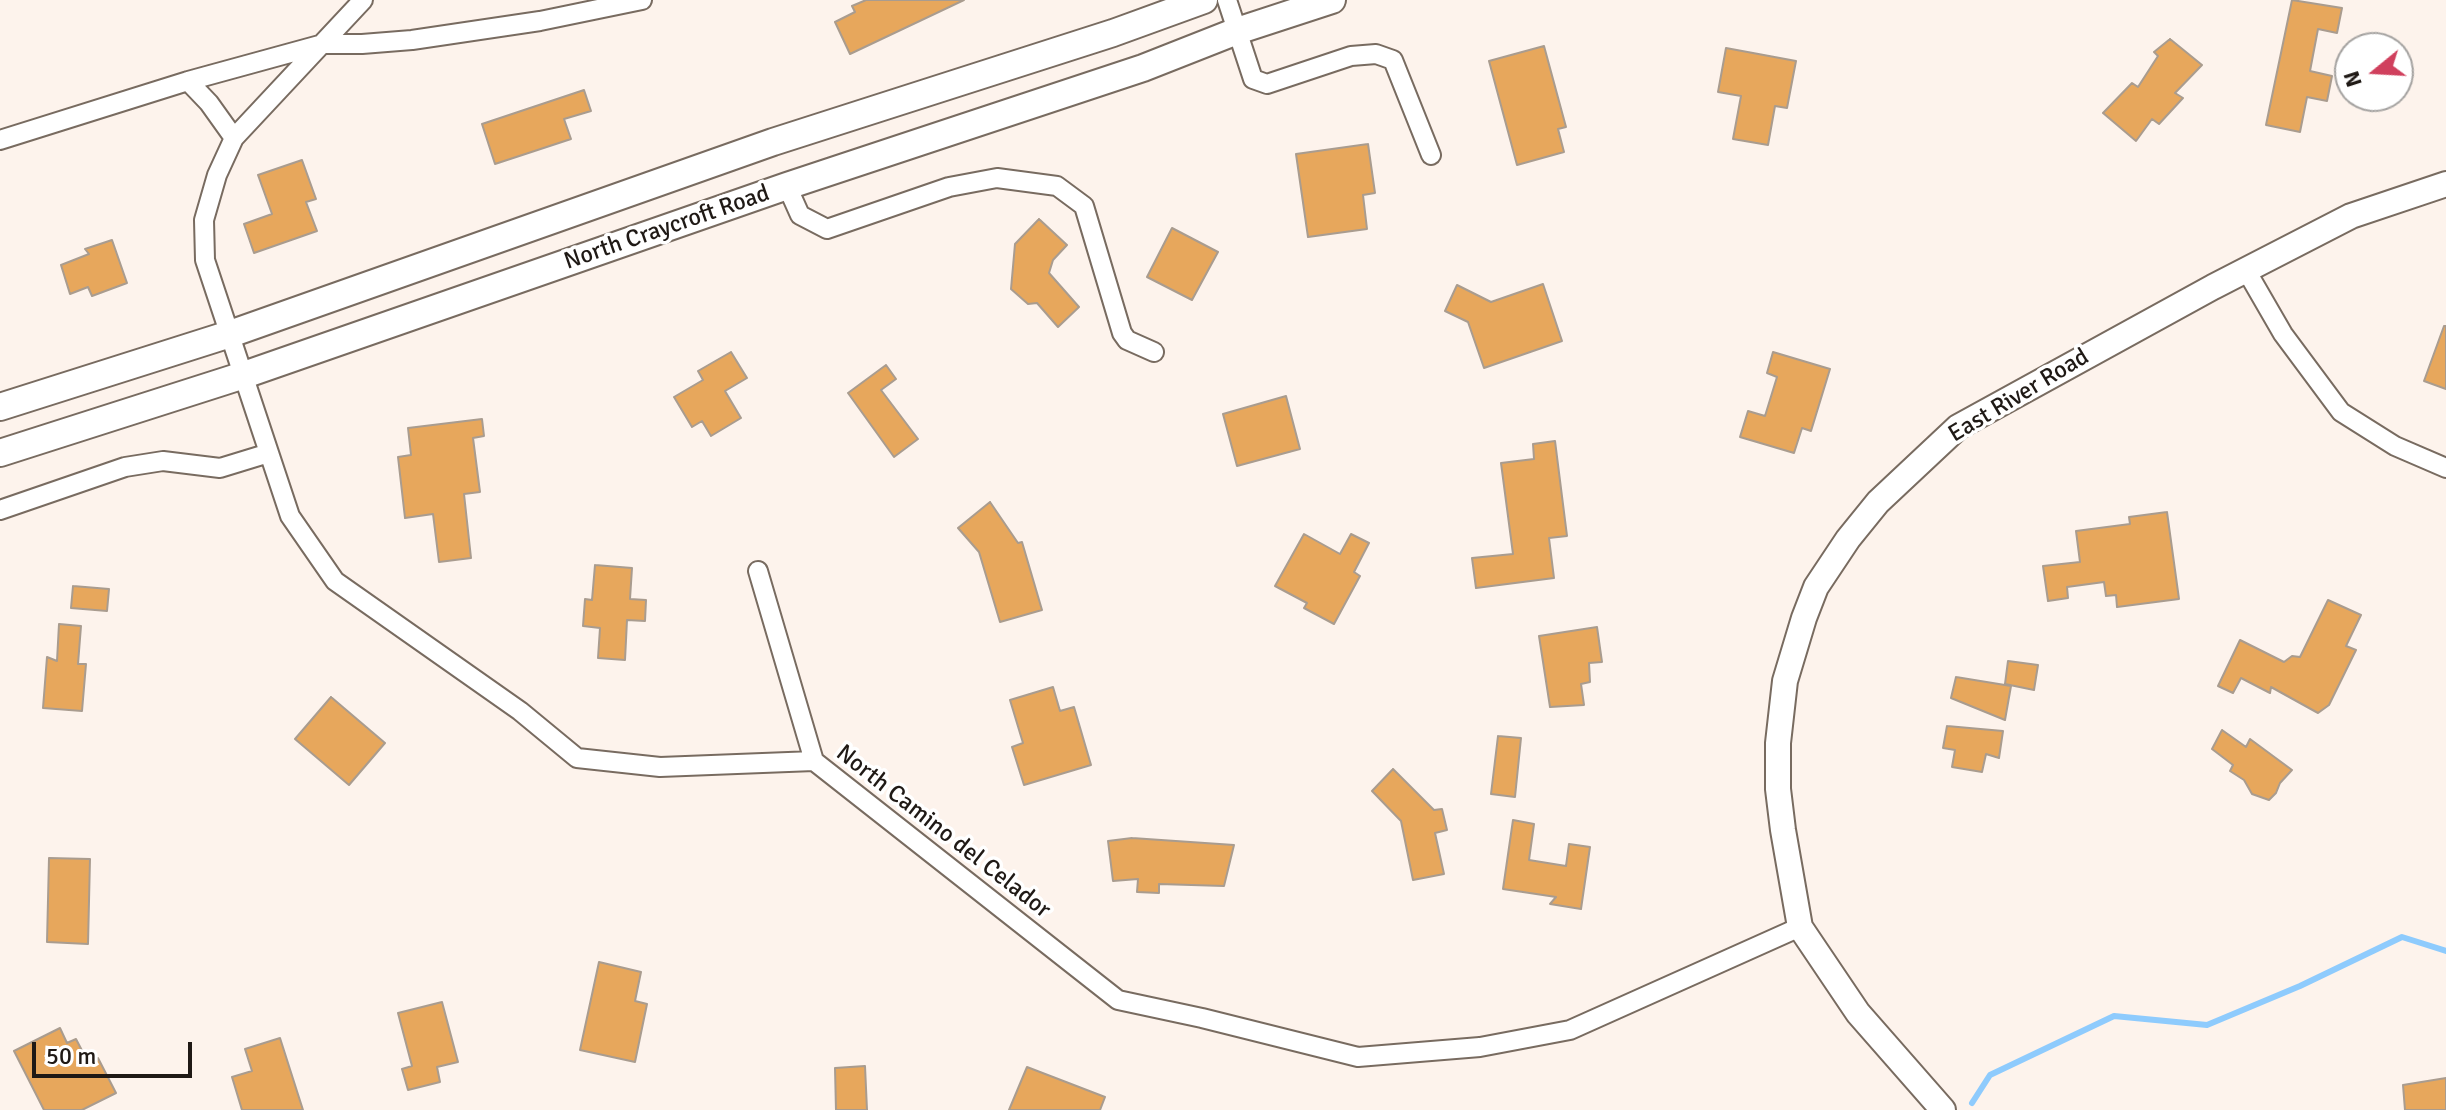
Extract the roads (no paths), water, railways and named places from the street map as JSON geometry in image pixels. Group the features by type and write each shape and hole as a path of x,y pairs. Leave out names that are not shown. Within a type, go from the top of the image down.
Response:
{"main road":[{"name":"North Craycroft Road","path":"0,407 230,334 773,142 1113,33 1204,0"},
{"name":"North Craycroft Road","path":"0,453 244,375 787,186 1143,68 1237,31 1332,0"}],"street":[{"name":"North Camino del Celador","path":"363,0 234,138 217,175 204,220 205,260 290,516 335,581 520,711 577,758 660,767 814,761 1118,1000 1358,1057 1480,1047 1570,1030 1800,927"},
{"path":"0,140 188,81 323,44 412,40 540,21 642,0"},
{"path":"1227,0 1253,79 1267,84 1351,56 1376,54 1393,60 1431,155"},
{"path":"188,81 209,103 234,138"},
{"path":"787,186 800,215 827,229 949,187 997,178 1057,186 1084,206 1122,333 1127,340 1154,352"},
{"name":"East River Road","path":"1943,1110 1858,1013 1800,927 1778,789 1778,743 1785,681 1816,587 1848,539 1878,502 1958,427 2351,216 2446,184"},
{"path":"2246,270 2283,334 2341,412 2395,446 2446,468"},
{"path":"0,510 125,467 163,461 220,468 269,453"},
{"path":"758,571 814,761"}],"waterway":[{"path":"1972,1103 1990,1075 2114,1016 2207,1025 2300,986 2402,937 2446,951"}]}
